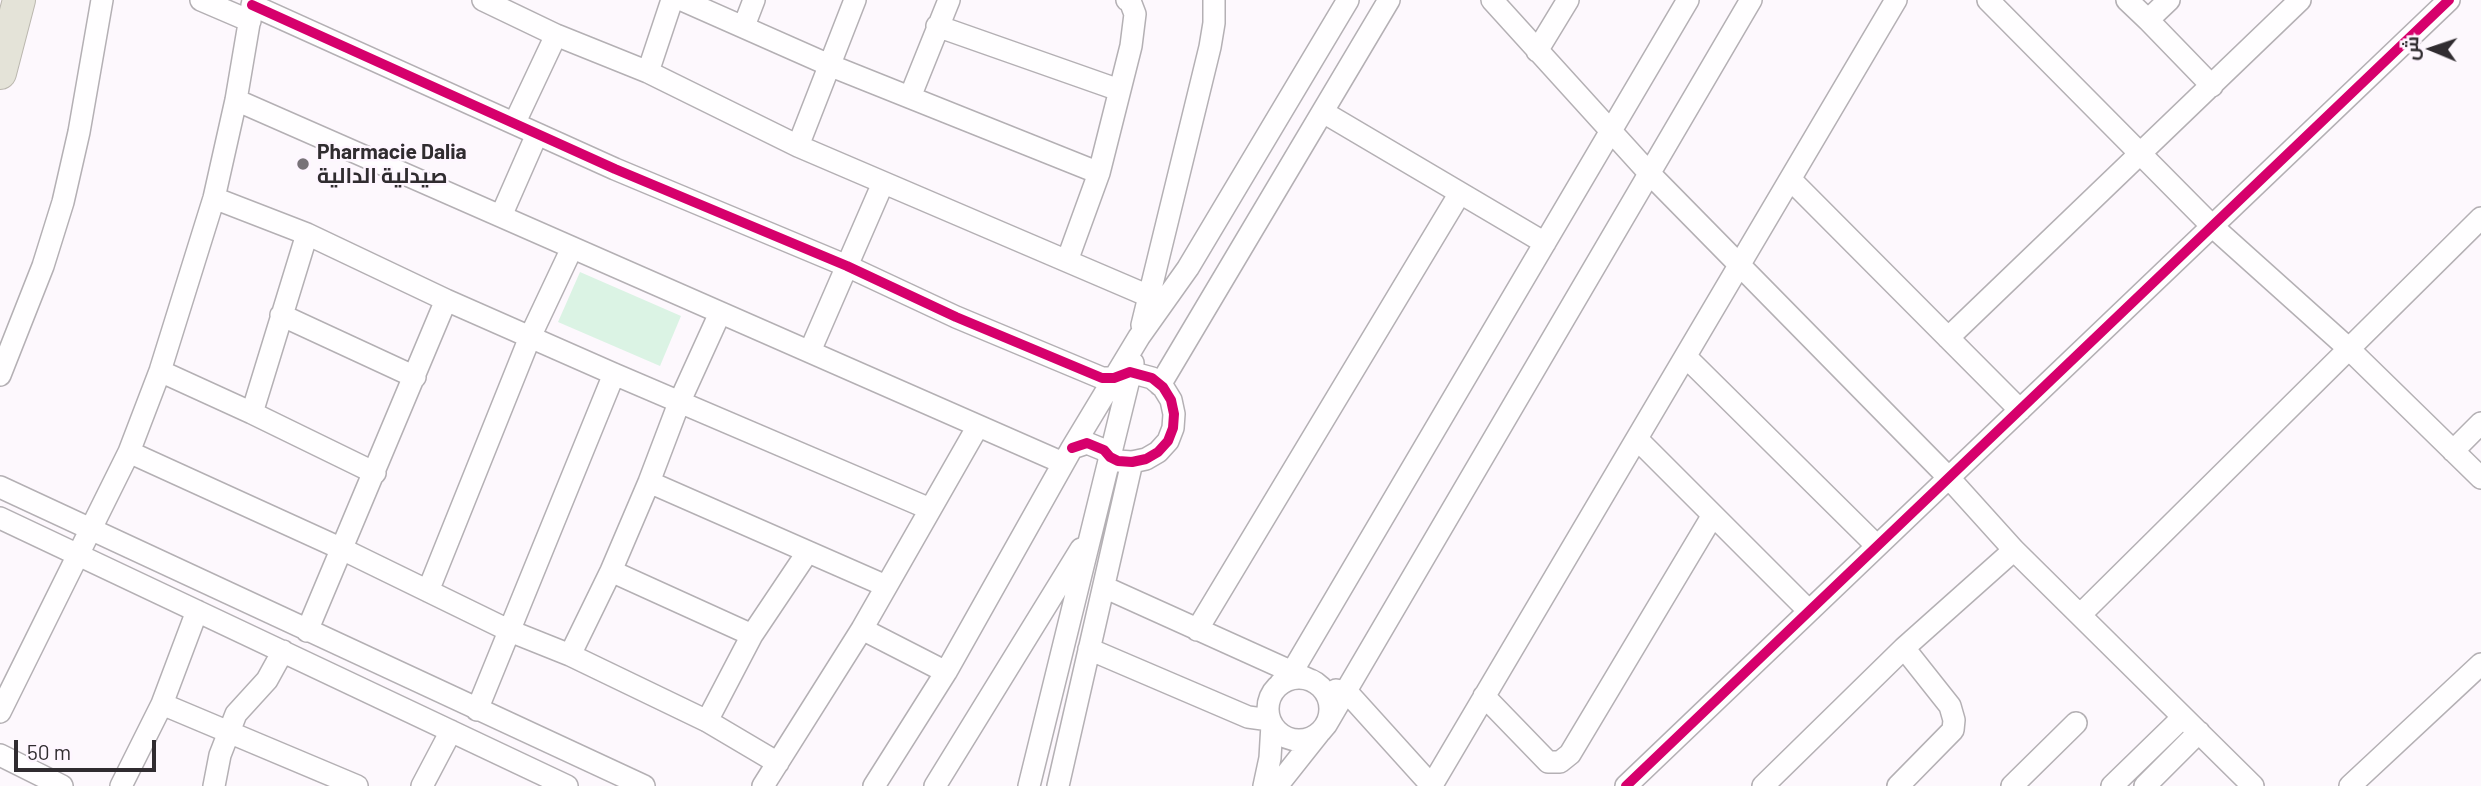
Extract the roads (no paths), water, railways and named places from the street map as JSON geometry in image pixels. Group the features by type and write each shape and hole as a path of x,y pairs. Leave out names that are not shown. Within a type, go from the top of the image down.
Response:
{"highway":[{"path":"0,73 22,2"}],"street":[{"path":"0,375 43,266 63,202 102,0"},
{"path":"201,0 251,9 514,122 615,169 847,265 956,317 1101,378 1122,375 1152,378 1171,400 1173,428 1168,441 1158,452 1146,459 1118,461 1104,450 1087,443 1067,456"},
{"path":"483,0 555,35 648,72 798,146 1144,294"},
{"path":"648,72 672,0"},
{"path":"682,0 829,65 1099,173"},
{"path":"744,26 754,0"},
{"path":"798,146 855,0"},
{"path":"910,97 949,0"},
{"path":"1067,261 1099,173 1135,30 1135,14 1129,0"},
{"path":"874,786 946,672 1067,456 1122,375 1139,337 1210,47 1214,0"},
{"path":"1139,337 1188,268 1348,0"},
{"path":"1160,385 1389,0"},
{"path":"1492,0 1649,173 1740,267 1949,478 2014,550 2253,786"},
{"path":"1538,51 1568,0"},
{"path":"1264,786 1270,758 1269,701 1301,680 1545,243 1688,0"},
{"path":"1277,786 1323,728 1346,692 1751,0"},
{"path":"1301,680 1346,692 1432,786 1896,0"},
{"path":"2127,0 2212,86"},
{"path":"2148,20 2169,0"},
{"path":"1948,338 2300,0"},
{"path":"1626,786 2449,0"},
{"path":"1999,4 2212,226 2348,348 2453,451 2478,469"},
{"path":"0,712 129,452 160,371 214,198 236,100 251,9"},
{"path":"937,26 1119,90"},
{"path":"514,122 555,35"},
{"path":"236,100 978,426 1067,456"},
{"path":"1323,112 1545,243"},
{"path":"501,216 537,134"},
{"path":"1790,180 2020,410"},
{"path":"810,351 883,183"},
{"path":"1197,630 1460,193"},
{"path":"214,198 307,234 446,300 679,403 930,509"},
{"path":"2080,615 2481,218"},
{"path":"252,412 307,234"},
{"path":"428,592 530,337 572,247"},
{"path":"307,631 446,300"},
{"path":"570,655 611,571 679,403 720,313"},
{"path":"281,315 415,377"},
{"path":"1686,357 1877,546"},
{"path":"160,371 252,412 375,473"},
{"path":"477,710 614,374"},
{"path":"1030,786 1110,457 1122,375"},
{"path":"2453,451 2481,424"},
{"path":"764,786 862,629 978,426"},
{"path":"1637,439 1809,611"},
{"path":"129,452 342,549 510,631 570,655 707,721 778,763"},
{"path":"1058,786 1132,462"},
{"path":"649,482 886,586"},
{"path":"0,487 644,786"},
{"path":"1484,696 1548,762 1560,762 1570,754 1713,514"},
{"path":"0,518 451,731 527,777 567,786"},
{"path":"935,786 1091,531"},
{"path":"1763,786 1904,648 2014,550"},
{"path":"707,721 752,635 807,553"},
{"path":"611,571 752,635"},
{"path":"1089,649 1248,717 1271,722 1282,736 1292,740 1311,738 1323,728 1329,704 1326,693 1104,587"},
{"path":"121,786 163,704 197,611"},
{"path":"862,629 946,672"},
{"path":"1898,786 1953,730 1954,720 1950,706 1904,648"},
{"path":"214,786 220,755 236,714 267,680 283,651"},
{"path":"2350,786 2481,664"},
{"path":"163,704 357,786"},
{"path":"2112,786 2183,717"},
{"path":"2012,786 2076,723"},
{"path":"422,786 451,731"},
{"path":"2145,786 2199,732"},
{"path":"0,755 62,786"}],"place":[{"name":"Pharmacie Dalia صيدلية الدالية","path":"303,164"}]}
